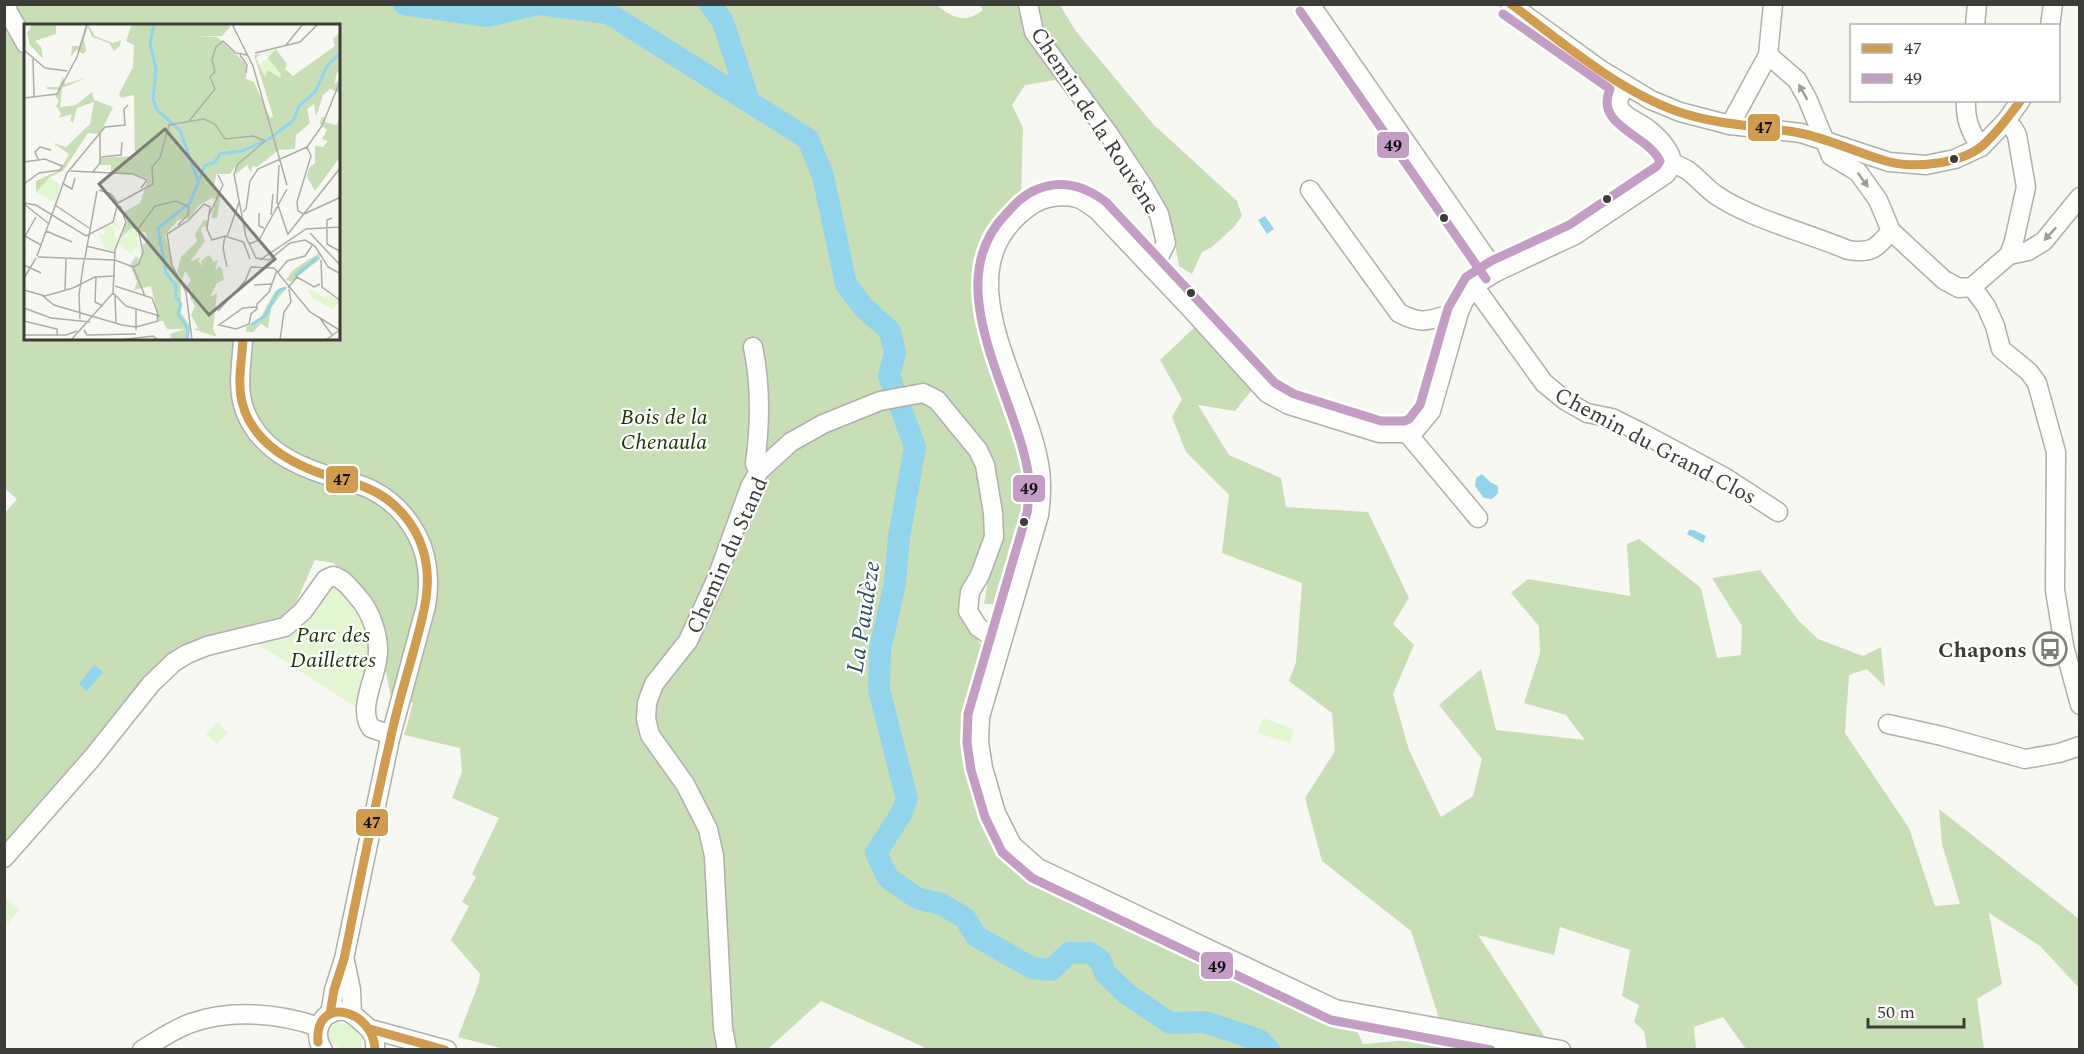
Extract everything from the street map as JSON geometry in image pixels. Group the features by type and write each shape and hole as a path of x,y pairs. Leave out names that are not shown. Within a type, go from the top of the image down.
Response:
{"street":[{"path":"6,4 24,40"},
{"name":"Chemin de la Rouvène","path":"1028,4 1035,32 1108,133 1159,214 1166,243 1151,267"},
{"path":"1310,4 1496,272"},
{"path":"1510,4 1601,70 1680,112 1730,125 1780,129 1824,139 1864,155 1907,164 1926,165 1955,159 1981,147 2007,121 2020,102"},
{"path":"1730,125 1768,55 1773,4"},
{"path":"1976,24 1977,4"},
{"path":"2050,24 2053,4"},
{"path":"1768,55 1797,80 1832,156 1858,172 1878,200 1891,231 1944,280 1959,288 1971,287 2009,255 2028,251 2044,241 2079,196"},
{"path":"1561,1050 1335,1009 1038,868 1012,845 996,813 983,768 979,742 980,717 1039,515 1042,492 1040,468 1034,444 992,313 988,289 989,267 997,243 1008,225 1039,200 1058,197 1078,198 1097,210 1267,393 1289,405 1379,433 1407,433 1416,429 1431,411 1459,312 1474,286 1496,272 1575,235 1666,174 1672,164 1672,158 1665,147 1646,128 1622,112 1618,106 1618,100 1626,85"},
{"path":"1966,102 1965,115 1972,134 1981,147"},
{"path":"2009,255 2026,187 2018,135 2013,128"},
{"path":"1672,164 1683,166 1715,194 1737,207 1848,250 1867,251 1878,247 1891,231"},
{"path":"1310,190 1399,313 1414,321 1429,321 1459,312"},
{"name":"Chemin du Grand Clos","path":"1474,286 1544,383 1566,401 1587,413 1612,418 1644,434 1726,478 1778,512"},
{"path":"1971,287 1986,306 1995,326 2001,349 2029,372 2037,383 2051,430 2056,452 2055,590 2064,646 2079,705"},
{"path":"243,340 240,391 251,423 263,439 278,453 298,465 354,483 382,496 404,515 420,540 428,567 429,585 391,735 344,959 317,1036 323,1050"},
{"path":"753,347 758,405 755,464 759,471"},
{"name":"Chemin du Stand","path":"728,1050 723,1028 714,856 708,829 685,784 650,735 646,719 647,703 654,684 688,641 716,580 750,487 759,471 799,437 823,424 880,400 923,393 936,400 978,450 985,465 993,513 994,537 980,575 970,592 968,611 978,627 1001,643"},
{"path":"1407,433 1478,518"},
{"path":"4,858 92,758 151,684 174,662 207,646 285,627 296,619 326,579 333,576 341,578 361,599 369,614 378,647 378,660 365,716 371,728 391,735"},
{"path":"1888,724 2025,759 2059,753 2079,746"},
{"path":"344,959 351,990 352,1014"},
{"path":"142,1050 189,1023 229,1015 324,1020 342,1011 352,1014 370,1029 375,1038 375,1049 384,1050"},
{"path":"370,1029 447,1050"}],"green space":[{"name":"Bois de la Chenaula","path":"935,4 953,16 964,18 976,15 983,10 980,5 1060,5 1075,30 1154,125 1237,201 1242,216 1234,227 1212,247 1202,252 1192,274 1179,266 1175,244 1162,209 1142,175 1055,80 1025,85 1012,105 1023,128 1021,201 997,225 987,243 981,263 980,294 981,304 1031,465 1035,488 1032,511 1006,604 984,604 990,569 976,565 966,580 961,592 960,603 966,621 987,655 982,674 985,676 974,722 1012,856 1352,1020 1363,1044 1433,1038 1450,1049 923,1049 924,1047 821,1001 768,1049 508,1050 458,1037 480,974 451,940 469,906 462,902 476,877 472,874 499,818 452,798 462,772 460,748 404,735 413,703 391,697 383,658 379,615 334,563 315,560 295,605 280,621 226,632 178,648 155,668 5,846 4,514 17,499 4,488 5,5"},
{"path":"1198,324 1252,390 1235,411 1198,405 1229,455 1281,478 1286,507 1368,512 1409,598 1393,624 1414,645 1393,694 1409,750 1441,817 1473,796 1482,759 1439,705 1481,669 1496,730 1585,740 1566,715 1524,703 1540,653 1539,626 1511,593 1528,579 1630,596 1627,544 1639,539 1701,588 1717,658 1741,655 1742,626 1712,578 1760,570 1799,621 1818,639 1863,656 1881,647 1885,687 1867,669 1849,675 1845,733 1909,828 1935,906 1960,904 1942,844 1939,809 2079,919 2079,988 2040,946 1989,913 2002,984 1977,999 1984,1049 1746,1049 1723,1017 1694,1027 1696,1049 1647,1049 1644,1031 1634,1022 1639,1005 1622,996 1630,950 1560,927 1554,955 1478,935 1545,1037 1439,1018 1411,931 1322,861 1305,798 1335,751 1332,713 1289,681 1296,662 1302,583 1222,553 1229,495 1186,452 1172,417 1182,399 1160,360"},
{"name":"Parc des Daillettes","path":"333,580 353,595 374,645 359,709 256,643 290,632"},
{"path":"1263,718 1294,729 1290,743 1257,733"},
{"path":"218,722 228,733 217,744 206,734"},
{"path":"5,897 20,910 8,923 5,919"},
{"path":"338,1022 356,1031 361,1040 361,1049 340,1049 329,1040 329,1028"}],"water":[{"path":"1265,216 1274,229 1267,234 1258,220"},
{"path":"1482,474 1498,486 1498,493 1492,499 1484,498 1475,486 1476,478"},
{"path":"1689,530 1706,536 1703,543 1687,534"},
{"path":"94,665 103,672 87,691 79,684"}],"waterway":[{"path":"404,4 487,16 538,4"},
{"name":"La Paudèze","path":"539,4 608,13 808,139 823,176 846,284 863,307 890,331 895,353 889,376 915,447 899,537 895,583 880,650 879,690 907,799 901,814 876,853 888,878 917,898 941,904 965,918 976,936 1032,968 1051,970 1069,953 1090,953 1100,960 1105,973 1127,994 1170,1023 1205,1022 1259,1040 1269,1050"},
{"name":"La Paudèze","path":"710,4 723,22 749,101"}],"transit line":[{"name":"47","path":"1511,4 1591,64 1656,103 1695,117 1811,136 1886,161 1922,165 1962,157 1982,146 1993,136 2020,102"},
{"name":"49","path":"1300,11 1486,279"},
{"name":"49","path":"1491,1050 1331,1020 1032,878 1002,852 985,817 971,770 967,743 968,714 1027,513 1029,497 1028,472 1020,441 986,340 979,306 978,273 987,242 1006,214 1024,196 1047,186 1065,184 1090,192 1106,202 1275,383 1294,394 1381,421 1409,419 1420,405 1448,308 1466,277 1491,261 1569,225 1657,166 1660,161 1653,152 1615,121 1609,112 1607,102 1610,89 1503,14"},
{"name":"47","path":"243,340 241,394 247,416 254,429 275,450 287,458 314,471 362,486 394,505 415,530 426,563 426,602 392,730 344,959 334,990 330,1014"},
{"name":"47","path":"318,1042 319,1027 325,1017 334,1013 345,1013 365,1025 372,1036 375,1050"},
{"name":"47","path":"370,1029 445,1050"}],"place":[{"name":"Chapons","path":"2050,649"}]}
